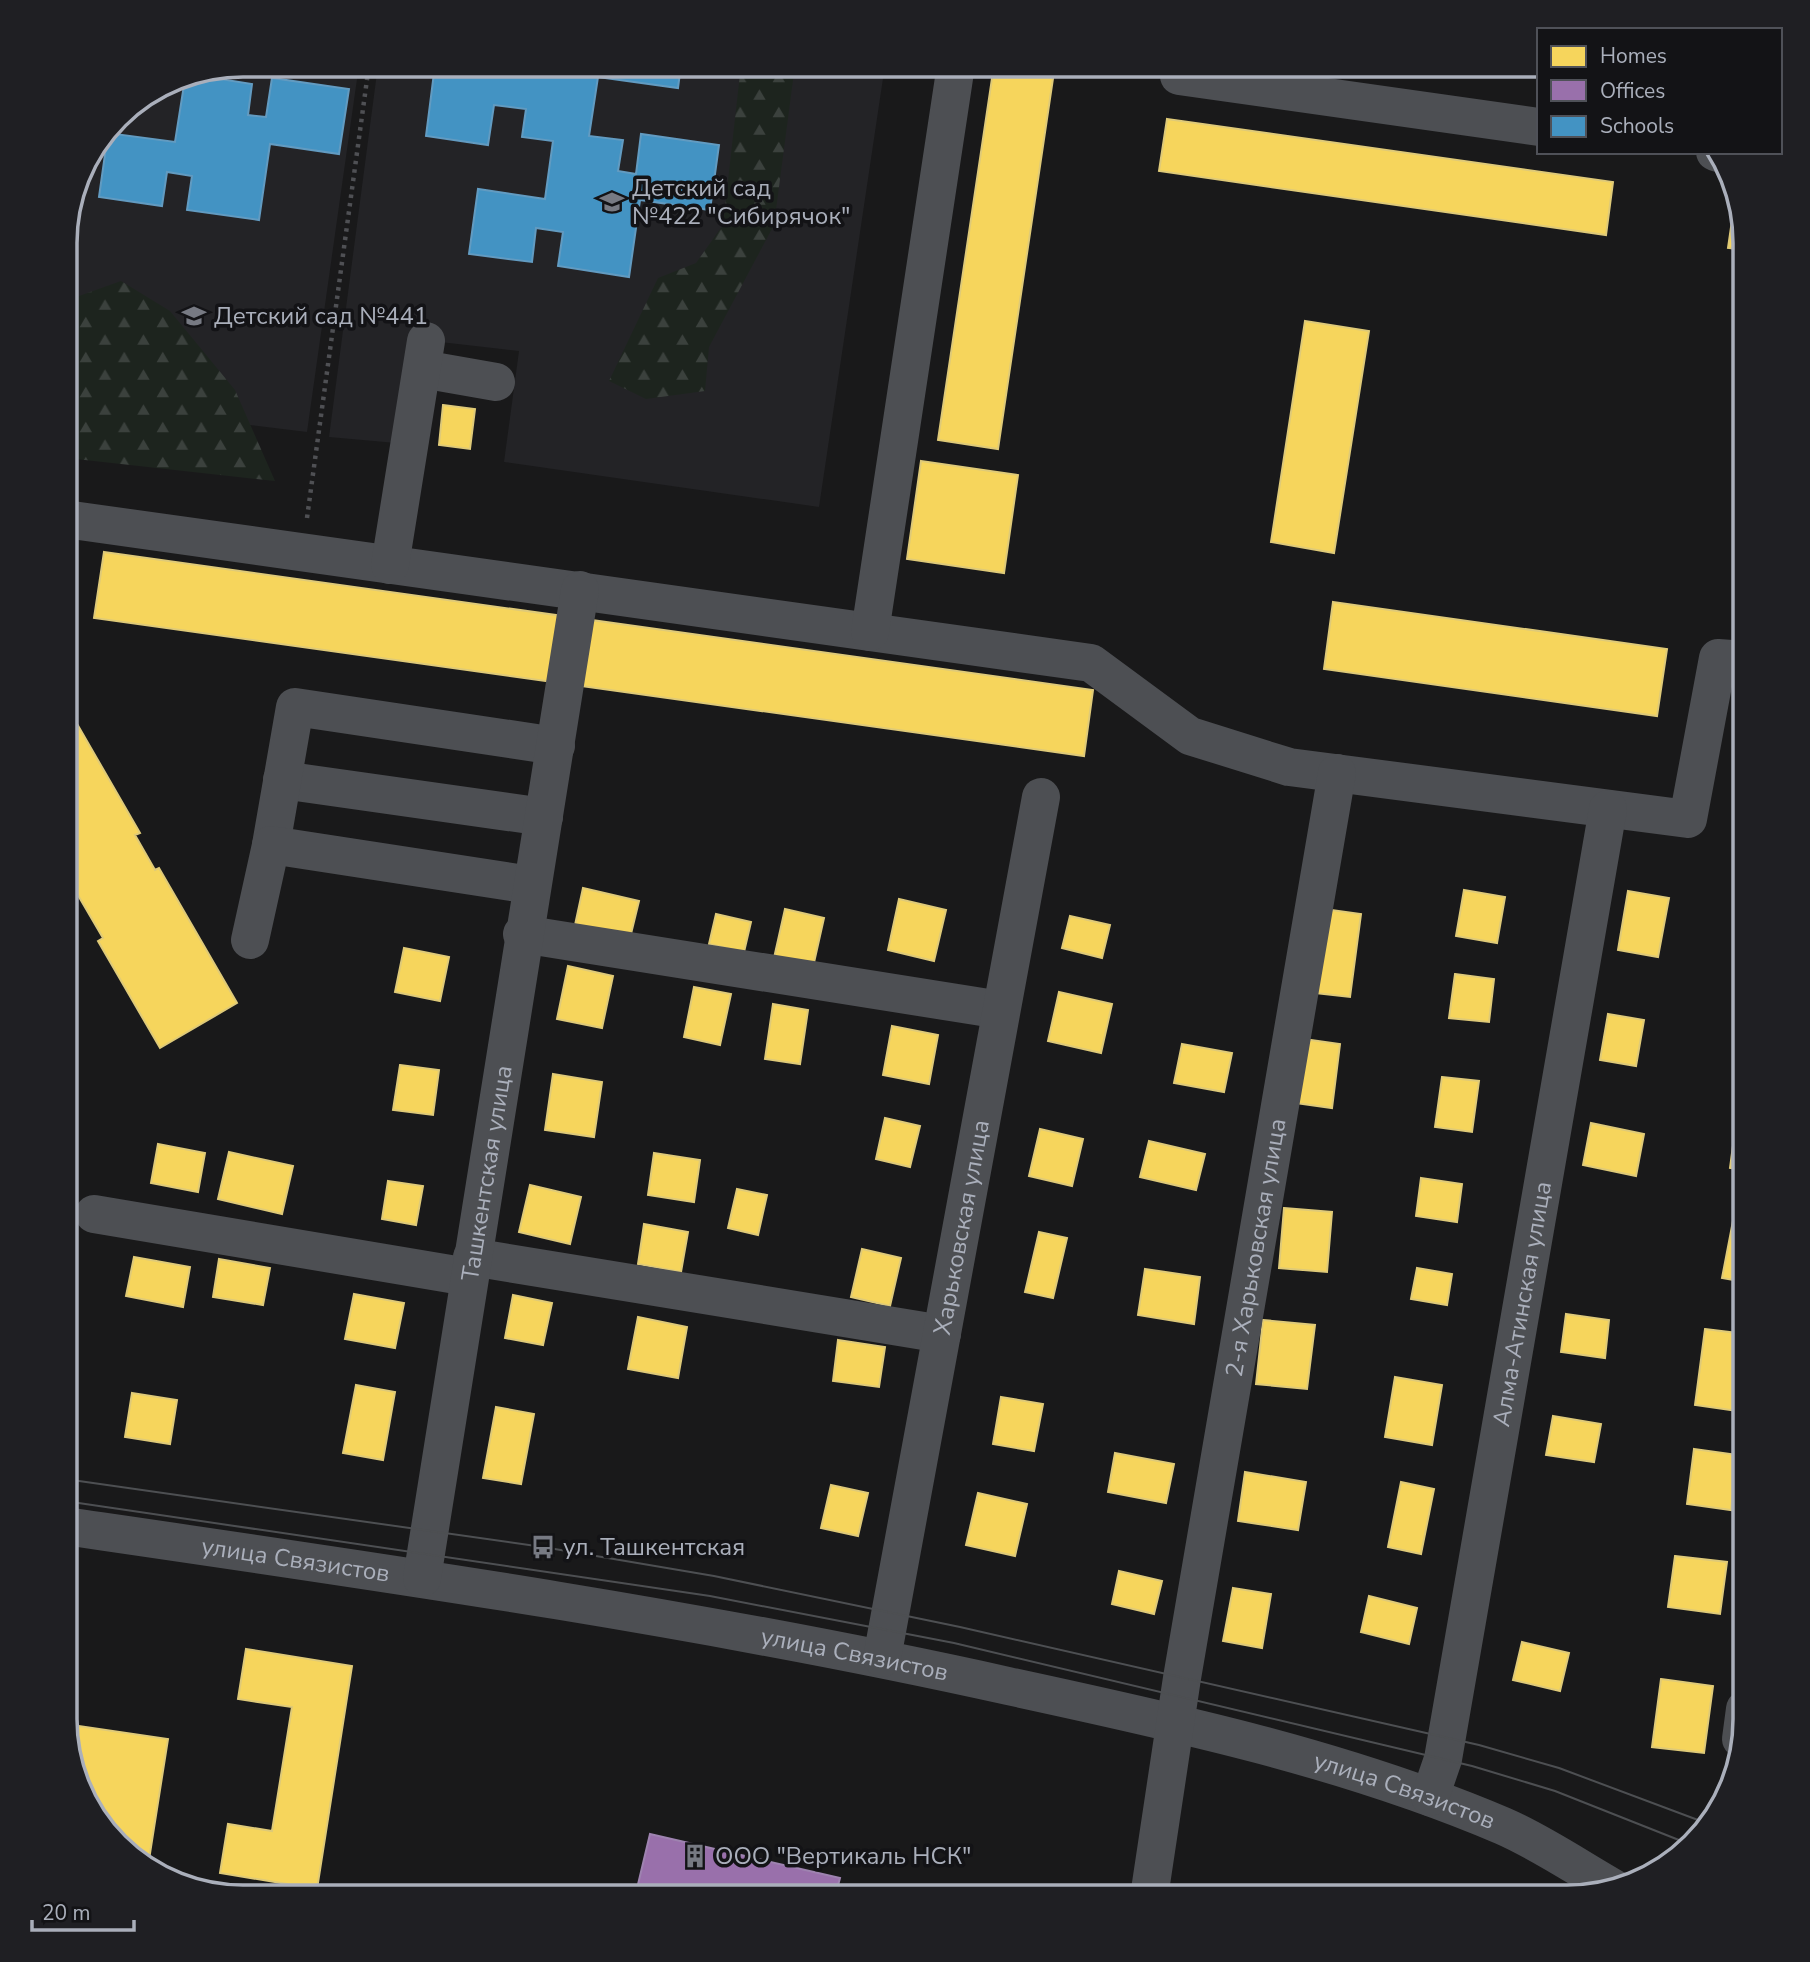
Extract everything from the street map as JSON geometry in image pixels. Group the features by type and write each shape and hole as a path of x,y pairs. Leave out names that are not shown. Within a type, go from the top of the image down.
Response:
{"street":[{"path":"870,632 954,77"},
{"path":"1186,77 1537,127"},
{"path":"390,565 424,355 496,382"},
{"path":"77,521 1091,663 1190,736 1289,768 1688,819 1718,658 1733,659"},
{"name":"Ташкентская улица","path":"422,1578 522,934 555,757 580,590"},
{"path":"250,940 271,845 295,707 555,757"},
{"name":"2-я Харьковская улица","path":"1151,1885 1175,1723 1337,773"},
{"path":"282,780 544,817"},
{"name":"Харьковская улица","path":"882,1658 1041,797"},
{"name":"Алма-Атинская улица","path":"1430,1797 1443,1759 1608,809"},
{"path":"271,845 531,885"},
{"path":"522,934 1001,1010"},
{"path":"94,1214 942,1334"},
{"name":"улица Связистов","path":"77,1528 422,1578 882,1658 1175,1723 1430,1797 1508,1828 1601,1881"}],"path":[{"path":"302,552 367,77"}],"shaded area":[{"name":"Детский сад №441","path":"357,77 307,432 77,403 77,232 86,189 105,151 133,118 160,99 189,86 221,78"},
{"name":"Детский сад №422 \"Сибирячок\"","path":"376,77 883,77 819,507 504,462 519,351 414,339 396,443 329,437"}],"green space":[{"path":"740,77 793,77 774,225 709,347 705,391 646,399 609,381 658,278 696,263 723,225"},
{"path":"121,281 170,311 235,390 275,481 77,459 77,297"}],"building: Homes":[{"path":"992,77 1053,77 998,449 938,440"},
{"path":"1167,119 1613,182 1606,235 1159,171"},
{"path":"1732,221 1733,249 1728,248"},
{"path":"1305,321 1369,331 1334,553 1271,542"},
{"path":"443,405 475,409 470,449 439,445"},
{"path":"921,461 1018,475 1004,573 907,559"},
{"path":"104,552 1093,690 1084,756 94,618"},
{"path":"1333,602 1667,649 1657,716 1324,669"},
{"path":"77,724 140,833 135,835 155,870 159,868 237,1003 160,1048 98,941 103,938 77,894"},
{"path":"583,888 639,901 630,938 575,925"},
{"path":"1464,890 1505,897 1497,943 1456,936"},
{"path":"1628,891 1669,898 1658,957 1618,950"},
{"path":"899,899 946,910 934,961 888,950"},
{"path":"1317,908 1361,914 1350,997 1307,992"},
{"path":"785,909 824,918 813,967 774,958"},
{"path":"716,914 751,922 744,952 709,944"},
{"path":"1070,916 1110,925 1102,958 1062,948"},
{"path":"404,948 449,957 440,1001 395,992"},
{"path":"568,966 613,976 602,1028 557,1019"},
{"path":"1455,974 1494,979 1489,1022 1449,1018"},
{"path":"694,987 731,994 720,1045 684,1037"},
{"path":"1059,992 1112,1004 1101,1053 1048,1041"},
{"path":"773,1004 808,1010 800,1064 765,1059"},
{"path":"1608,1014 1644,1020 1636,1066 1600,1060"},
{"path":"892,1026 938,1035 929,1084 883,1075"},
{"path":"1304,1039 1340,1044 1332,1108 1295,1103"},
{"path":"1182,1044 1232,1053 1224,1092 1174,1083"},
{"path":"400,1065 439,1070 433,1115 393,1110"},
{"path":"553,1074 602,1082 594,1137 545,1130"},
{"path":"1442,1077 1479,1081 1472,1132 1435,1127"},
{"path":"885,1118 920,1126 910,1167 876,1159"},
{"path":"1591,1123 1644,1134 1636,1176 1583,1165"},
{"path":"1040,1129 1083,1139 1072,1186 1029,1176"},
{"path":"1149,1141 1205,1154 1196,1190 1140,1177"},
{"path":"158,1144 205,1153 198,1192 151,1183"},
{"path":"1733,1146 1733,1168 1730,1168"},
{"path":"229,1152 293,1166 282,1214 218,1199"},
{"path":"654,1153 700,1160 694,1202 648,1195"},
{"path":"1421,1178 1462,1184 1457,1222 1416,1216"},
{"path":"388,1181 423,1186 416,1225 382,1219"},
{"path":"530,1185 581,1197 570,1244 519,1232"},
{"path":"737,1189 767,1195 758,1235 728,1228"},
{"path":"1284,1208 1332,1212 1327,1272 1279,1268"},
{"path":"1733,1221 1733,1280 1722,1278"},
{"path":"644,1224 688,1232 681,1272 638,1264"},
{"path":"1039,1232 1067,1238 1053,1298 1025,1292"},
{"path":"862,1249 901,1258 890,1306 851,1297"},
{"path":"134,1257 190,1267 183,1307 126,1296"},
{"path":"219,1259 270,1268 263,1305 213,1297"},
{"path":"1417,1268 1452,1274 1447,1305 1411,1299"},
{"path":"1145,1269 1200,1277 1194,1324 1138,1315"},
{"path":"354,1294 404,1303 395,1348 345,1339"},
{"path":"513,1295 552,1303 543,1345 505,1338"},
{"path":"1566,1314 1609,1320 1605,1358 1561,1352"},
{"path":"638,1317 687,1327 678,1378 628,1369"},
{"path":"1263,1320 1315,1325 1307,1389 1256,1384"},
{"path":"1705,1329 1733,1332 1733,1410 1695,1405"},
{"path":"838,1340 885,1347 879,1387 833,1381"},
{"path":"1395,1377 1442,1385 1432,1445 1385,1437"},
{"path":"356,1385 395,1392 383,1460 343,1453"},
{"path":"132,1393 177,1400 170,1444 125,1437"},
{"path":"1001,1397 1043,1404 1034,1451 993,1444"},
{"path":"496,1407 534,1414 521,1484 483,1478"},
{"path":"1553,1416 1601,1424 1594,1462 1546,1455"},
{"path":"1694,1449 1733,1454 1731,1510 1687,1504"},
{"path":"1115,1453 1174,1464 1166,1503 1108,1492"},
{"path":"1245,1472 1306,1482 1298,1530 1238,1521"},
{"path":"1401,1482 1434,1489 1421,1554 1388,1547"},
{"path":"831,1485 868,1493 858,1536 821,1528"},
{"path":"978,1493 1027,1504 1015,1556 966,1545"},
{"path":"1675,1556 1727,1562 1720,1614 1668,1607"},
{"path":"1119,1571 1162,1581 1154,1614 1112,1604"},
{"path":"1233,1588 1271,1594 1262,1648 1223,1641"},
{"path":"1369,1596 1417,1608 1409,1644 1361,1632"},
{"path":"1522,1642 1569,1653 1560,1691 1513,1680"},
{"path":"246,1649 352,1666 318,1885 293,1885 220,1873 228,1824 272,1831 292,1707 238,1699"},
{"path":"1661,1679 1713,1686 1704,1753 1652,1747"},
{"path":"77,1726 168,1739 150,1856 133,1844 99,1802 80,1752"}],"building: Offices":[{"name":"ООО \"Вертикаль НСК\"","path":"650,1834 840,1878 838,1885 638,1885"}],"building: Schools":[{"path":"433,77 598,77 589,136 623,140 618,171 636,174 641,134 719,145 710,210 640,200 629,277 558,266 563,232 536,228 532,262 469,254 478,189 545,199 553,141 522,137 526,109 494,105 488,145 426,136"},
{"path":"598,77 679,77 678,88"},
{"path":"220,78 252,84 248,115 266,117 272,78 349,89 339,154 270,144 259,220 187,210 192,176 167,172 162,206 99,197 106,150 117,134 175,142 183,88 189,86"}],"tram line":[{"path":"77,1481 543,1547 714,1576 960,1627 1479,1745 1559,1768 1699,1820"},
{"path":"77,1503 710,1596 954,1643 1472,1766 1555,1791 1679,1840"}],"place":[{"name":"Детский сад №422 \"Сибирячок\"","path":"612,202"},
{"name":"Детский сад №441","path":"194,316"},
{"name":"ул. Ташкентская","path":"543,1547"},
{"name":"ООО \"Вертикаль НСК\"","path":"695,1856"}]}
